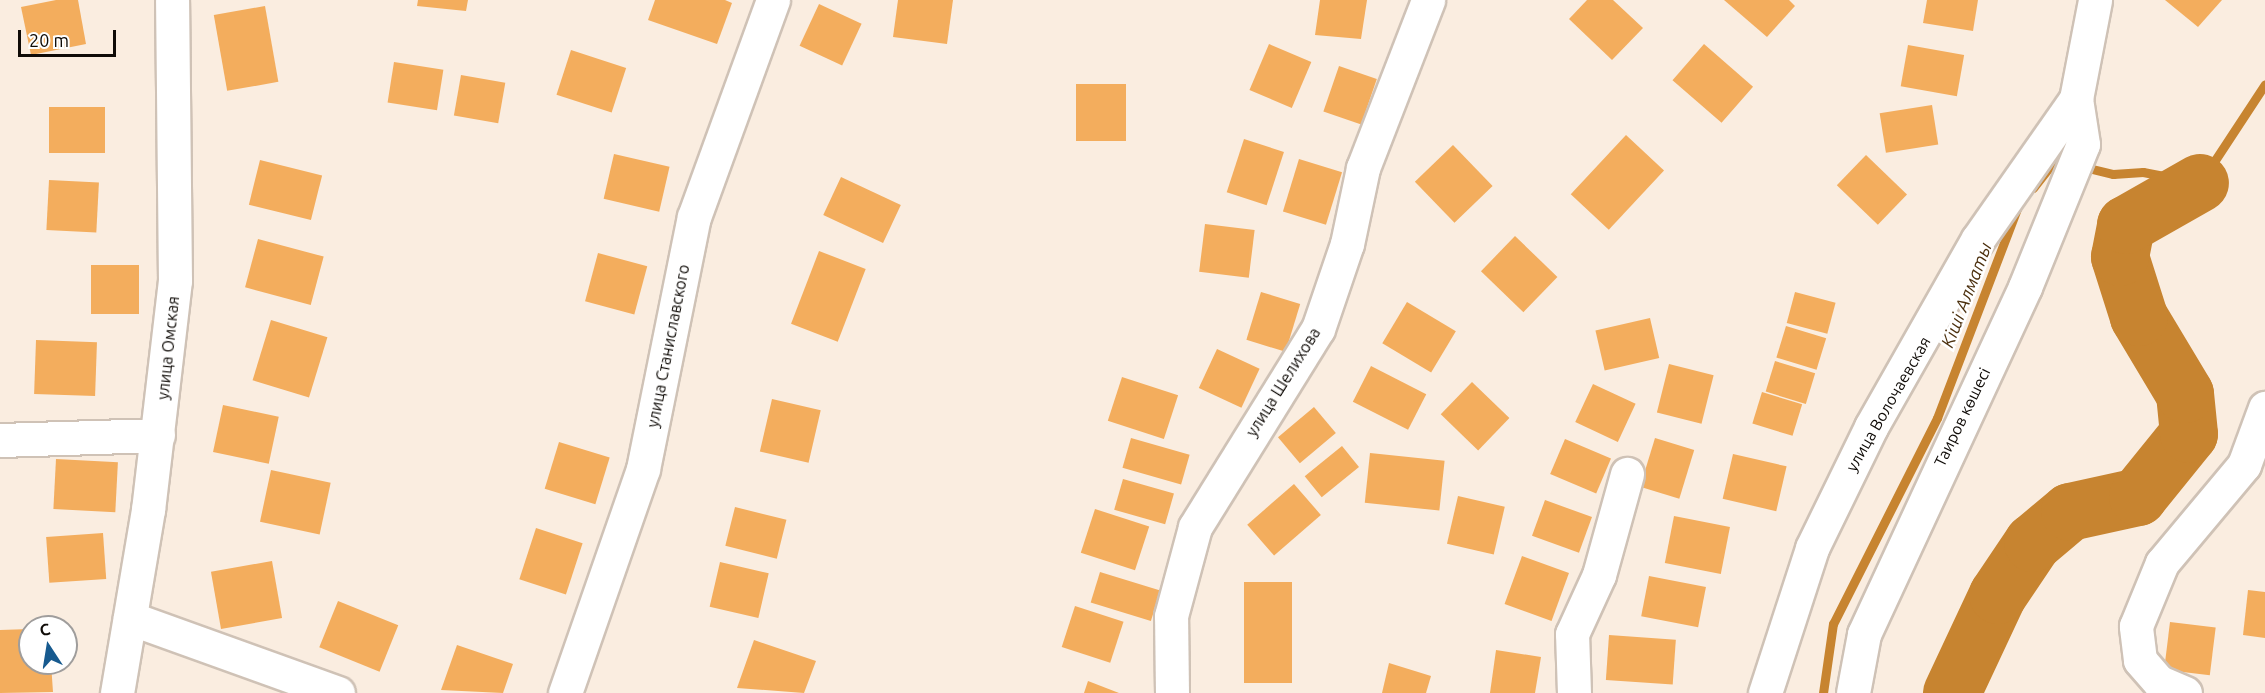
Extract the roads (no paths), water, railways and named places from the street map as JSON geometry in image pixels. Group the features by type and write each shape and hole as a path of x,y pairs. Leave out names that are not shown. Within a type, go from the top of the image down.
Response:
{"street":[{"name":"улица Омская","path":"117,693 158,435 175,281 172,0"},
{"name":"улица Станиславского","path":"565,693 644,469 694,217 773,0"},
{"name":"улица Шелихова","path":"1172,693 1171,616 1195,527 1318,329 1347,244 1363,168 1428,0"},
{"name":"улица Волочаевская","path":"1765,693 1812,548 1871,427 1978,239 2076,99 2095,0"},
{"name":"Таиров көшесі","path":"1853,693 1864,634 2025,287 2083,144 2076,99"},
{"path":"2185,693 2159,682 2140,660 2136,626 2162,563 2244,465 2265,408"},
{"path":"0,440 158,435"},
{"path":"1574,693 1572,634 1599,575 1627,474"},
{"path":"130,618 338,693"}],"waterway":[{"name":"Кіші Алматы","path":"2033,188 2055,160 2113,174 2143,172 2200,183 2265,84"},
{"path":"1952,693 1998,595 2033,543 2070,512 2138,497 2189,434 2185,394 2139,317 2120,257 2126,225 2200,183"},
{"name":"Кіші Алматы","path":"1823,693 1833,624 1937,418 2017,208"}]}
